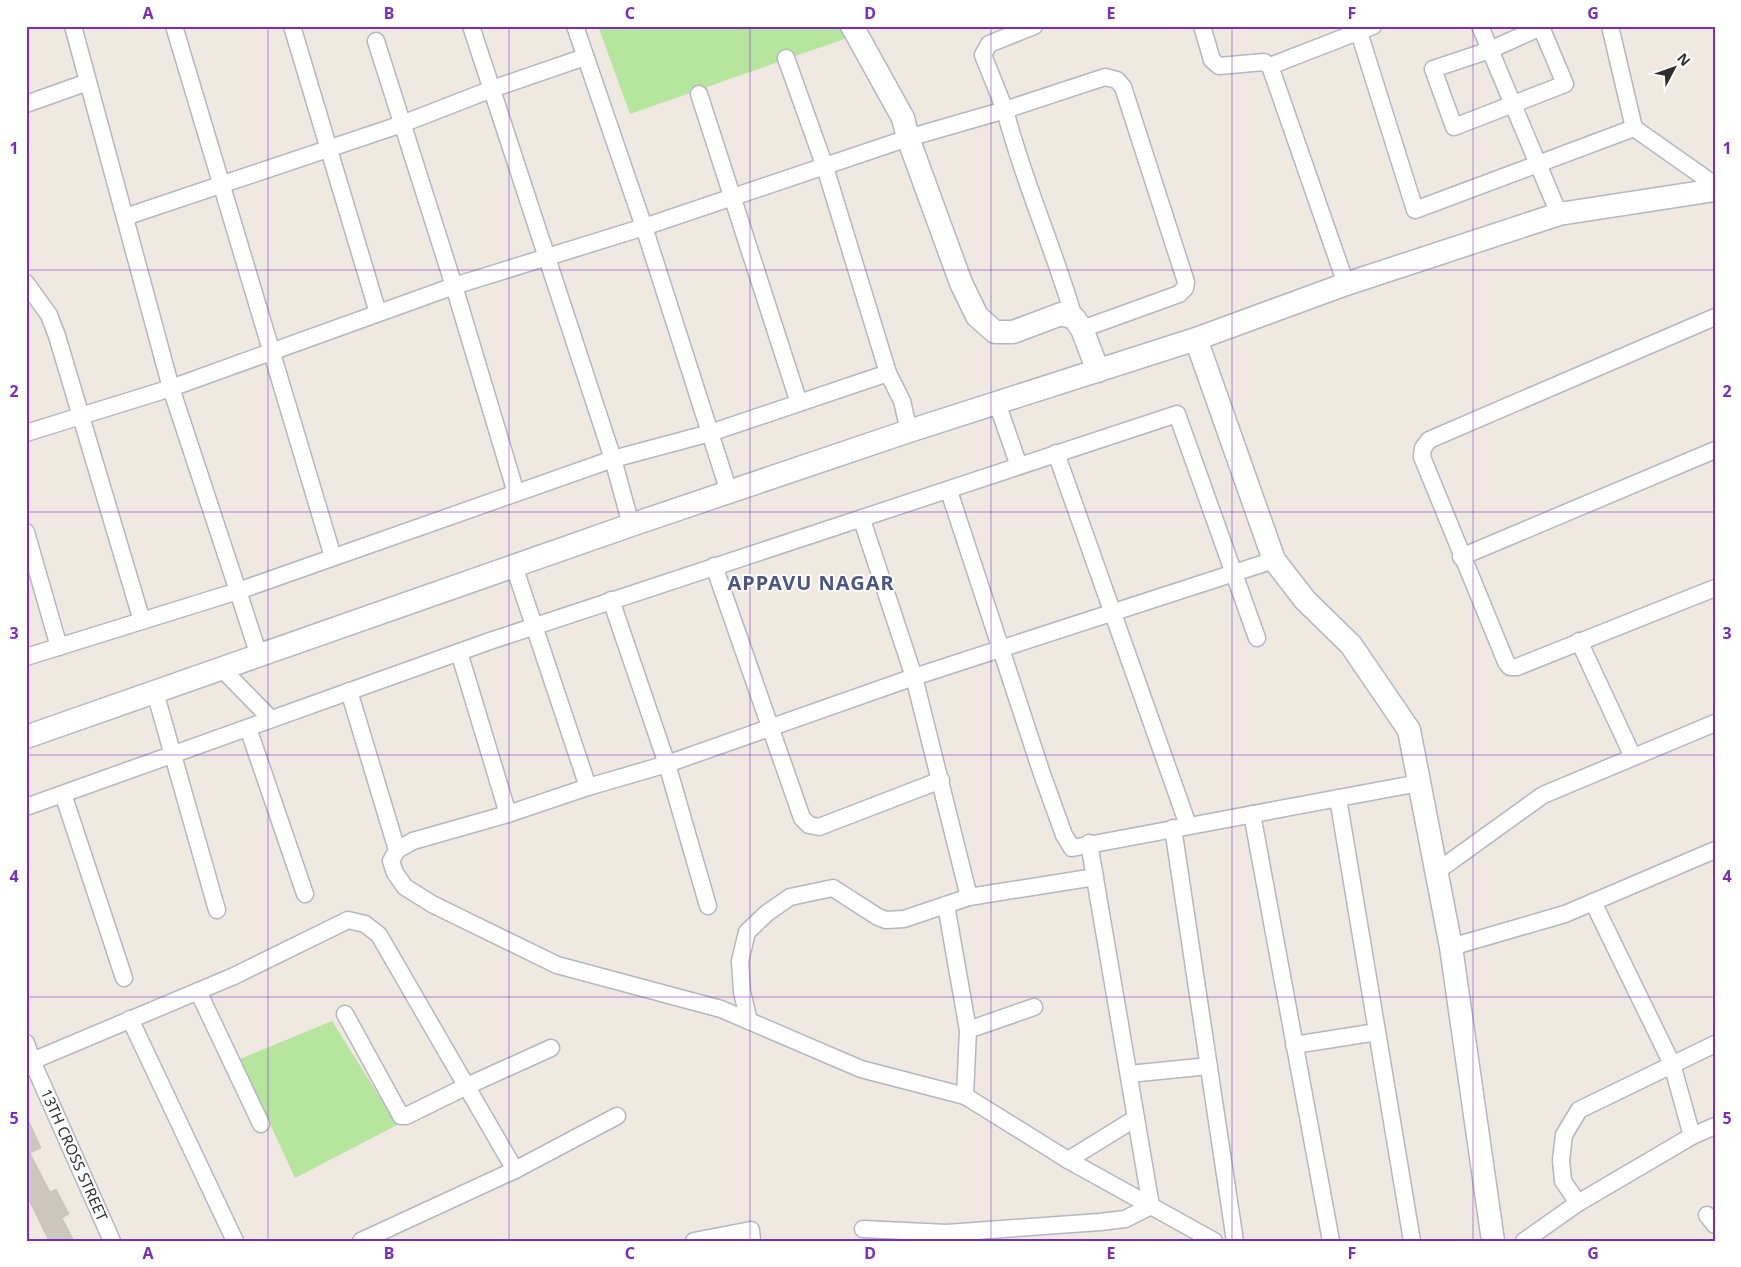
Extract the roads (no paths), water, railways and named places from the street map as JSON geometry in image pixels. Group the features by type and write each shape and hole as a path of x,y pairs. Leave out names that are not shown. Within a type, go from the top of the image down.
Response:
{"street":[{"path":"73,26 172,388 260,656"},
{"path":"174,26 220,186 272,351 333,557"},
{"path":"292,26 378,313"},
{"path":"472,26 613,459 631,525"},
{"path":"575,26 644,227 729,492"},
{"path":"26,433 172,388 454,286 644,227 908,138 1005,110 1105,77 1116,80 1123,87 1186,282 1185,288 1179,294 1078,324 1061,314 1012,332 996,332 977,316 962,283 908,138 903,118 852,26"},
{"path":"1034,26 989,44 985,48 983,55 1005,110 1032,195 1058,262 1078,324 1098,371"},
{"path":"1202,26 1212,60 1219,66 1264,62 1270,66 1346,284"},
{"path":"1480,26 1514,106 1536,165 1559,214"},
{"path":"1610,26 1634,128 1715,185"},
{"path":"1541,27 1565,84 1514,106 1454,127 1433,69 1490,50 1541,27"},
{"path":"1270,66 1363,28 1415,210 1634,128"},
{"path":"376,41 454,286 516,493"},
{"path":"125,217 402,124 492,89 585,57"},
{"path":"786,58 824,167 888,373 902,401 909,431"},
{"path":"26,104 88,82"},
{"path":"699,94 799,403"},
{"path":"26,737 631,525 909,431 1196,339 1346,284 1559,214 1715,190"},
{"path":"26,283 48,315 142,621"},
{"path":"1715,317 1429,440 1423,448 1422,457 1461,557 1506,662 1510,667 1517,667 1715,588"},
{"path":"1196,339 1274,560 1305,600 1350,645 1409,730 1451,947 1493,1241"},
{"path":"26,657 238,591 613,459 710,433 888,373"},
{"path":"997,403 1019,466"},
{"path":"26,807 534,626 714,566 862,520 1056,453 1177,414 1257,638"},
{"path":"1461,557 1715,450"},
{"path":"1056,453 1112,613 1180,827 1209,1066 1235,1241"},
{"path":"949,491 1000,650 1064,835 1072,848 1089,843 1419,783"},
{"path":"862,520 914,677 969,897"},
{"path":"26,532 59,647"},
{"path":"1214,1241 1068,1160 965,1096 861,1069 721,1009 557,966 432,904 405,887 395,874 391,861 397,850 413,841 508,814 588,787 667,764 914,677 1232,572 1274,560"},
{"path":"514,566 588,787"},
{"path":"714,566 802,818 808,825 819,827 941,780"},
{"path":"611,600 667,764 708,906"},
{"path":"1579,641 1633,757"},
{"path":"459,652 508,814"},
{"path":"222,669 271,719"},
{"path":"349,691 397,850"},
{"path":"155,692 217,910"},
{"path":"1436,872 1543,795 1715,723"},
{"path":"248,728 305,894"},
{"path":"63,794 124,978"},
{"path":"1338,798 1412,1241"},
{"path":"1252,814 1331,1241"},
{"path":"1089,843 1152,1206"},
{"path":"1451,947 1566,914 1715,850"},
{"path":"749,1021 742,992 740,961 747,932 767,913 790,897 833,888 878,917 886,920 904,919 969,897 1095,877"},
{"path":"1593,902 1672,1064 1692,1136"},
{"path":"946,905 968,1030 965,1096"},
{"path":"32,1061 234,976 348,920 365,924 379,935 515,1170"},
{"path":"198,991 261,1124"},
{"path":"968,1030 1034,1007"},
{"path":"345,1014 401,1116 406,1116 550,1048"},
{"path":"130,1019 235,1241"},
{"path":"1294,1045 1377,1032"},
{"name":"13TH CROSS STREET","path":"26,1043 32,1061 112,1241"},
{"path":"1578,1203 1563,1181 1561,1160 1564,1136 1579,1110 1715,1044"},
{"path":"1129,1074 1209,1066"},
{"path":"361,1241 515,1170 617,1116"},
{"path":"1068,1160 1136,1118"},
{"path":"1524,1241 1578,1203 1692,1136 1715,1126"},
{"path":"863,1230 947,1237 1125,1219 1152,1206"},
{"path":"694,1241 751,1230 752,1241"}],"district":[{"name":"APPAVU NAGAR","path":"811,583"}]}
